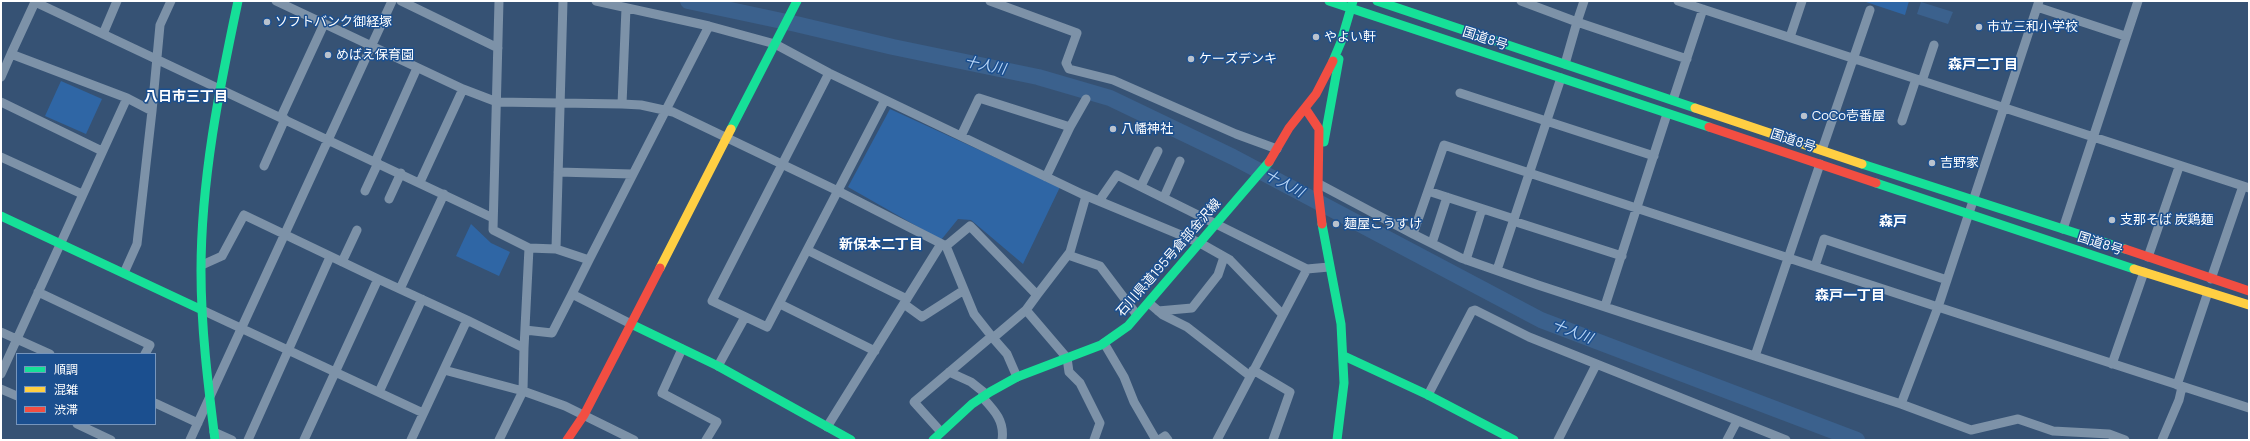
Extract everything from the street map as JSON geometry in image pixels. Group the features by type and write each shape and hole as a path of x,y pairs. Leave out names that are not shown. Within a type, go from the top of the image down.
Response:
{"main road":[{"path":"215,436 202,310 202,265 206,185 219,88 238,1"},
{"name":"国道8号","path":"1329,1 1352,5 1667,114 2144,272 2249,305"},
{"name":"国道8号","path":"1377,1 2249,291"},
{"path":"567,440 584,415 795,5"},
{"path":"1277,149 1324,80 1341,42 1352,5"},
{"path":"1320,155 1327,134 1341,42"},
{"path":"1305,108 1319,129 1319,187 1321,220 1341,324 1344,356 1344,383 1337,440"},
{"name":"石川県道195号倉部金沢線","path":"933,440 984,396 1017,377 1104,343 1128,326 1200,243 1215,222 1254,180 1269,162 1277,149"},
{"path":"1,216 202,310"},
{"path":"631,324 718,366 851,440"},
{"path":"1344,356 1428,395 1514,440"}],"street":[{"path":"1,77 34,1 420,182 493,218"},
{"path":"104,34 117,1"},
{"path":"124,273 137,244 160,25 171,1"},
{"path":"276,1 295,5 324,24 463,89 497,102 622,104 665,110 728,137 838,191 944,246 974,314 1007,354 1017,377"},
{"path":"190,440 392,1"},
{"path":"401,1 498,48"},
{"path":"499,1 493,230 529,248 556,249 589,260"},
{"path":"556,249 564,1"},
{"path":"596,1 709,26 775,44 829,73 1046,178 1099,202 1200,243 1224,257 1282,314"},
{"path":"990,1 1077,33 1066,63 1068,69 1113,80 1236,134 1277,149"},
{"path":"1521,1 1577,22 1686,59"},
{"path":"1565,64 1584,1"},
{"path":"1678,1 2179,167 2246,187 2211,278"},
{"path":"1790,37 1802,1"},
{"path":"2063,229 2125,36 2138,1"},
{"path":"1902,404 1938,307 2038,4 2125,36"},
{"path":"622,104 626,8"},
{"path":"1673,100 1703,9"},
{"path":"1822,150 1870,10"},
{"path":"264,166 324,24"},
{"path":"525,330 552,333 709,26"},
{"path":"1902,121 1934,45"},
{"path":"11,54 127,98 152,110"},
{"path":"365,191 417,68"},
{"path":"829,73 712,301 745,317 767,327 885,100"},
{"path":"1497,270 1560,78"},
{"path":"420,182 463,89"},
{"path":"1460,93 1545,122 1654,156"},
{"path":"1,374 127,98"},
{"path":"961,136 979,98 1070,127"},
{"path":"1046,178 1070,127 1086,99"},
{"path":"1,102 102,150"},
{"path":"1605,306 1667,114"},
{"path":"1413,234 1444,145 1638,207 1938,307 2249,408"},
{"path":"1141,186 1158,151"},
{"path":"1,157 82,194"},
{"path":"1164,198 1180,161"},
{"path":"1755,356 1820,164"},
{"path":"2148,257 2179,167"},
{"path":"558,172 632,174"},
{"path":"389,199 400,173"},
{"path":"1099,202 1117,175 1215,222 1307,269 1329,267"},
{"path":"1319,187 1466,260 1902,404 1971,430 2018,420 2054,431 2109,434 2125,440"},
{"path":"1428,191 1622,256"},
{"path":"400,289 444,194"},
{"path":"941,432 914,402 1026,310 1068,255 1086,196"},
{"path":"1432,243 1447,197"},
{"path":"1466,260 1482,209"},
{"path":"202,265 222,256 244,215 524,348"},
{"path":"827,427 906,301 944,246 970,226 1038,295"},
{"path":"342,262 357,230"},
{"path":"1815,266 1824,239 1947,280"},
{"path":"499,440 523,391 529,248"},
{"path":"807,250 906,301 922,317 964,290"},
{"path":"1068,255 1100,266 1137,315"},
{"path":"248,440 330,257"},
{"path":"1158,311 1192,308 1218,275 1224,257"},
{"path":"1216,440 1307,269"},
{"path":"2112,364 2144,272"},
{"path":"304,440 378,279"},
{"path":"38,292 150,345 146,353"},
{"path":"2162,440 2179,400 2180,386 2208,292"},
{"path":"572,294 631,324"},
{"path":"379,392 422,299"},
{"path":"1149,302 1158,311 1187,327 1251,373 1290,392 1273,440"},
{"path":"780,304 875,351"},
{"path":"202,310 423,412"},
{"path":"1026,310 1067,358 1069,372 1080,383 1100,423 1094,440"},
{"path":"1428,395 1472,311 1475,310 1529,337 1786,440"},
{"path":"718,366 745,317"},
{"path":"411,440 467,320"},
{"path":"1,332 48,353"},
{"path":"1104,343 1124,377 1134,402 1156,440"},
{"path":"682,349 662,393 717,422 706,440"},
{"path":"1558,440 1596,365"},
{"path":"444,370 523,391 584,415 634,440"},
{"path":"949,372 971,382 984,396 998,414 1003,432 1002,440"},
{"path":"1,389 16,396"},
{"path":"156,403 198,423"},
{"path":"1727,440 1737,421"},
{"path":"79,425 111,440"},
{"path":"215,436 232,440"},
{"path":"1159,440 1165,436 1168,440"}],"shaded area":[{"path":"1863,1 1909,1 1905,15"},
{"path":"1921,2 1953,12 1948,24 1917,14"},
{"path":"61,81 102,99 86,134 45,116"},
{"path":"890,109 1060,187 1023,264 971,220 958,219 941,240 848,187"},
{"path":"471,224 491,243 510,252 499,276 456,256"}],"waterway":[{"name":"十人川","path":"688,1 796,24 893,47 1038,77 1110,98 1233,157 1541,320 1857,440"}],"traffic: fast":[{"path":"215,440 207,377 202,314 202,237 204,203 212,135 238,1"},
{"path":"731,129 797,1"},
{"path":"1329,1 1709,127"},
{"path":"1333,61 1341,42 1353,1"},
{"path":"1377,1 1695,108"},
{"path":"1324,142 1339,59"},
{"path":"933,440 972,404 990,392 1017,377 1101,345 1128,326 1269,162"},
{"path":"1862,164 2125,249"},
{"path":"1876,183 2134,269"},
{"path":"1,216 202,310"},
{"path":"1322,224 1341,324 1344,383 1337,440"},
{"path":"631,324 718,366 851,440"},
{"path":"1344,356 1428,395 1514,440"}],"traffic: slow":[{"path":"1695,108 1862,164"},
{"path":"660,268 731,129"},
{"path":"2134,269 2249,305"}],"traffic: jam":[{"path":"1269,162 1289,128 1316,94 1333,61"},
{"path":"1305,108 1319,129 1318,190 1322,224"},
{"path":"1709,127 1876,183"},
{"path":"2125,249 2249,291"},
{"path":"567,440 584,415 660,268"}],"place":[{"name":"ソフトバンク御経塚","path":"267,22"},
{"name":"市立三和小学校","path":"1979,27"},
{"name":"やよい軒","path":"1316,37"},
{"name":"めばえ保育園","path":"328,55"},
{"name":"ケーズデンキ","path":"1191,59"},
{"name":"CoCo壱番屋","path":"1804,116"},
{"name":"八幡神社","path":"1113,129"},
{"name":"吉野家","path":"1932,163"},
{"name":"支那そば 炭鶏麺","path":"2112,220"},
{"name":"麺屋こうすけ","path":"1336,224"}],"district":[{"name":"森戸二丁目","path":"1983,65"},
{"name":"八日市三丁目","path":"186,97"},
{"name":"森戸","path":"1893,222"},
{"name":"新保本二丁目","path":"881,245"},
{"name":"森戸一丁目","path":"1850,296"}]}
